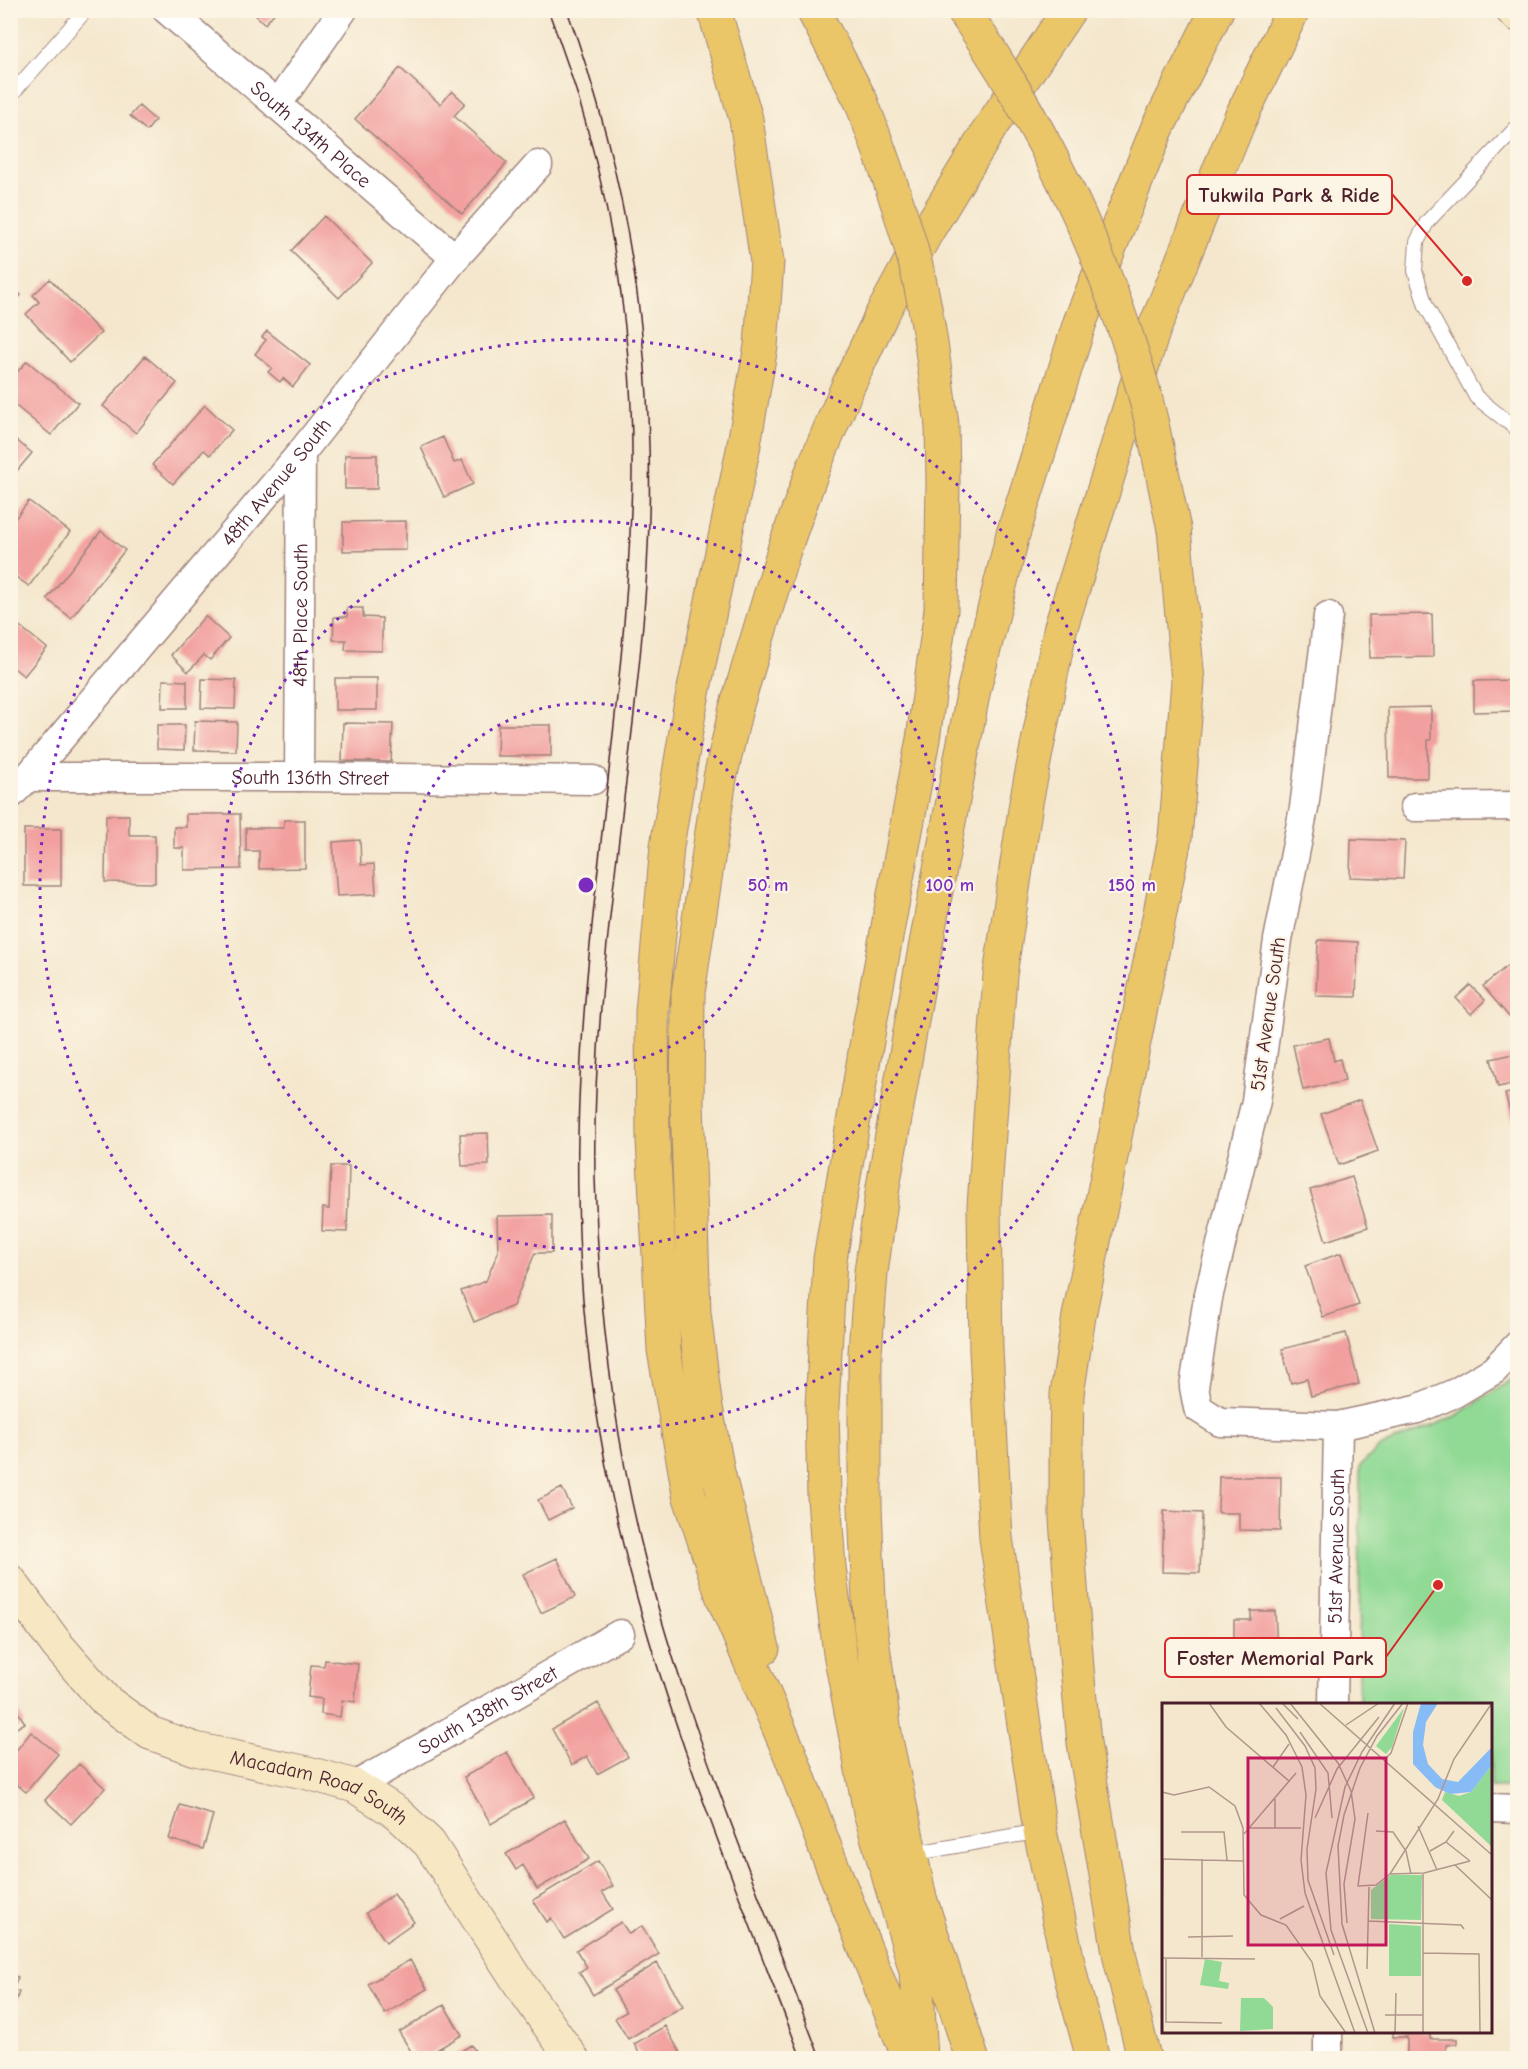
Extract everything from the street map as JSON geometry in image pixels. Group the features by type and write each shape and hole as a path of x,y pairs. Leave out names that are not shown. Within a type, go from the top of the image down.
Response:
{"highway":[{"path":"714,10 746,119 767,262 761,346 689,713 667,846 652,1012 655,1194 664,1350 689,1494 723,1598 790,1754 909,2058"},
{"path":"813,10 861,101 888,172 916,267 932,346 942,424 941,610 923,739 870,1023 830,1259 822,1407 828,1556 840,1653 870,1812 916,1971 921,2058"},
{"path":"963,10 1000,64 1050,151 1082,217 1117,306 1137,367 1156,443 1173,529 1188,681 1175,838 1079,1316 1067,1394 1066,1520 1084,1743 1120,1958 1144,2058"},
{"path":"790,1754 718,1472 705,1402 694,1312 687,1103 688,993 720,778 736,708 784,550 813,470 848,386 881,316 925,235 992,125 1069,10"},
{"path":"972,2058 920,1898 886,1740 870,1623 865,1507 865,1352 871,1272 883,1187 918,986 975,689 1013,534 1080,322 1157,129 1217,10"},
{"path":"1093,2058 1072,1981 1040,1831 996,1538 989,1430 984,1206 1000,975 1024,814 1060,630 1153,332 1240,119 1293,10"}],"street":[{"name":"South 134th Place","path":"167,10 454,258"},
{"path":"277,105 343,10"},
{"path":"1512,10 1518,15"},
{"name":"48th Avenue South","path":"19,786 301,453 454,258 538,165"},
{"name":"48th Place South","path":"299,777 301,453"},
{"name":"51st Avenue South","path":"1328,616 1304,808 1278,940 1256,1101 1208,1298 1194,1387 1198,1408 1220,1422 1338,1426 1333,1703"},
{"name":"South 136th Street","path":"19,786 299,777 593,780"},
{"path":"1414,807 1518,806"},
{"path":"1338,1426 1417,1409 1455,1393 1494,1370 1518,1345"},
{"name":"Macadam Road South","path":"10,1581 58,1646 106,1701 150,1733 195,1749 308,1773 355,1786 397,1814 429,1843 522,1987 572,2058"},
{"name":"South 138th Street","path":"355,1786 620,1634"},
{"path":"1492,1808 1518,1809"},
{"path":"1328,2033 1328,2058"}],"lane":[{"path":"10,96 86,10"},
{"path":"1518,126 1427,222 1417,242 1415,272 1426,306 1476,397 1518,430"},
{"path":"910,1854 1040,1831"}],"green space":[{"path":"1517,1376 1517,1787 1492,1787 1492,1703 1359,1703 1360,1466 1380,1447 1456,1416"}],"building":[{"path":"250,10 277,10 265,24"},
{"path":"400,68 440,104 452,91 465,103 454,116 507,163 462,214 355,119"},
{"path":"139,106 155,120 147,131 130,116"},
{"path":"324,216 372,263 339,298 291,251"},
{"path":"50,279 101,333 70,362 26,314 39,302 33,295"},
{"path":"10,287 21,295 10,309"},
{"path":"267,331 310,365 293,387 283,378 280,382 268,372 272,368 255,354 266,340 262,337"},
{"path":"145,356 177,383 136,433 103,406"},
{"path":"27,361 78,403 51,435 10,401 10,380"},
{"path":"205,405 232,430 210,455 204,450 173,484 152,465"},
{"path":"10,435 32,453 10,479"},
{"path":"443,437 454,463 462,460 473,484 444,497 421,447"},
{"path":"345,455 377,455 377,489 345,489"},
{"path":"29,501 70,532 29,586 10,573 10,525"},
{"path":"406,521 406,550 343,551 343,522"},
{"path":"101,531 125,550 71,618 47,599"},
{"path":"347,608 363,608 363,617 382,618 382,651 345,650 346,640 333,640 334,617 347,617"},
{"path":"1432,614 1433,657 1370,658 1369,615"},
{"path":"205,616 229,638 210,660 204,655 188,672 171,655"},
{"path":"12,620 47,648 24,676 10,665"},
{"path":"335,678 377,678 377,710 335,710"},
{"path":"202,679 236,680 235,709 201,708"},
{"path":"163,680 187,681 187,708 162,708"},
{"path":"1518,680 1518,711 1474,712 1474,681"},
{"path":"1431,707 1428,778 1389,778 1388,708"},
{"path":"195,721 237,722 236,751 194,750"},
{"path":"343,723 393,724 391,762 342,761"},
{"path":"157,725 185,725 184,750 157,749"},
{"path":"498,725 551,725 551,756 497,756"},
{"path":"186,814 240,814 241,869 184,870 184,848 174,848 174,827 186,827"},
{"path":"106,815 129,815 129,835 155,835 155,883 105,882"},
{"path":"284,820 305,820 305,868 259,869 259,851 246,851 246,828 284,828"},
{"path":"24,829 61,829 61,886 24,886"},
{"path":"1351,839 1405,841 1403,879 1350,877"},
{"path":"360,840 361,865 374,864 376,894 337,896 333,842"},
{"path":"1318,940 1358,942 1356,997 1316,996"},
{"path":"1513,961 1518,967 1518,1012 1510,1018 1483,986"},
{"path":"1470,985 1485,1000 1471,1014 1456,998"},
{"path":"1329,1038 1334,1061 1340,1059 1345,1081 1303,1090 1293,1045"},
{"path":"1518,1053 1518,1083 1498,1087 1491,1059"},
{"path":"1518,1091 1518,1127 1514,1127 1505,1094"},
{"path":"1360,1100 1378,1151 1339,1165 1321,1114"},
{"path":"488,1133 489,1165 462,1166 460,1134"},
{"path":"331,1166 349,1166 347,1232 322,1231 323,1208 329,1209"},
{"path":"1352,1177 1368,1227 1326,1241 1310,1190"},
{"path":"552,1215 552,1253 535,1253 513,1306 474,1322 461,1291 486,1281 498,1252 497,1216"},
{"path":"1341,1253 1359,1305 1323,1317 1305,1266"},
{"path":"1346,1333 1359,1384 1311,1396 1307,1379 1291,1383 1282,1349"},
{"path":"1219,1477 1281,1477 1280,1531 1239,1530 1239,1513 1218,1513"},
{"path":"562,1488 572,1508 548,1520 538,1500"},
{"path":"1164,1511 1202,1513 1200,1573 1162,1572"},
{"path":"557,1558 575,1597 541,1613 523,1574"},
{"path":"1251,1611 1275,1611 1279,1662 1275,1662 1275,1673 1234,1673 1234,1620 1251,1620"},
{"path":"325,1660 358,1664 355,1702 342,1700 340,1717 321,1714 322,1699 308,1697 311,1665 324,1666"},
{"path":"10,1700 25,1723 10,1732"},
{"path":"598,1703 628,1757 597,1774 587,1756 572,1765 552,1729"},
{"path":"31,1732 58,1754 26,1792 10,1779 10,1758"},
{"path":"507,1752 534,1798 491,1824 464,1777"},
{"path":"79,1764 105,1788 71,1824 45,1800"},
{"path":"180,1805 213,1815 203,1849 169,1839"},
{"path":"565,1819 589,1859 537,1889 523,1865 516,1870 506,1854"},
{"path":"598,1861 613,1886 602,1892 613,1909 564,1939 551,1918 547,1922 533,1900"},
{"path":"394,1894 414,1922 386,1942 366,1913"},
{"path":"621,1922 629,1934 642,1926 659,1954 593,1995 579,1972 587,1967 576,1950"},
{"path":"410,1960 427,1989 385,2014 368,1984"},
{"path":"657,1963 683,2006 628,2039 615,2018 626,2012 613,1990"},
{"path":"10,1975 18,1977 13,1990 19,1992 11,2014"},
{"path":"444,2005 462,2035 423,2058 415,2058 399,2032"},
{"path":"665,2026 683,2058 642,2058 634,2044"},
{"path":"1393,2033 1430,2033 1430,2039 1457,2039 1457,2044 1446,2045 1446,2056 1407,2058 1407,2037 1393,2037"},
{"path":"471,2045 480,2058 450,2058"}],"tram line":[{"path":"548,10 585,122 612,238 628,356 631,415 632,474 628,565 621,655 592,926 579,1107 579,1245 587,1339 609,1480 647,1634 687,1757 801,2058"},
{"path":"567,10 590,78 625,216 636,285 649,426 647,569 633,721 607,948 596,1100 595,1177 599,1269 608,1361 631,1497 662,1620 713,1775 820,2058"}],"place":[{"name":"Tukwila Park & Ride","path":"1467,281"},
{"name":"Foster Memorial Park","path":"1438,1585"}]}
